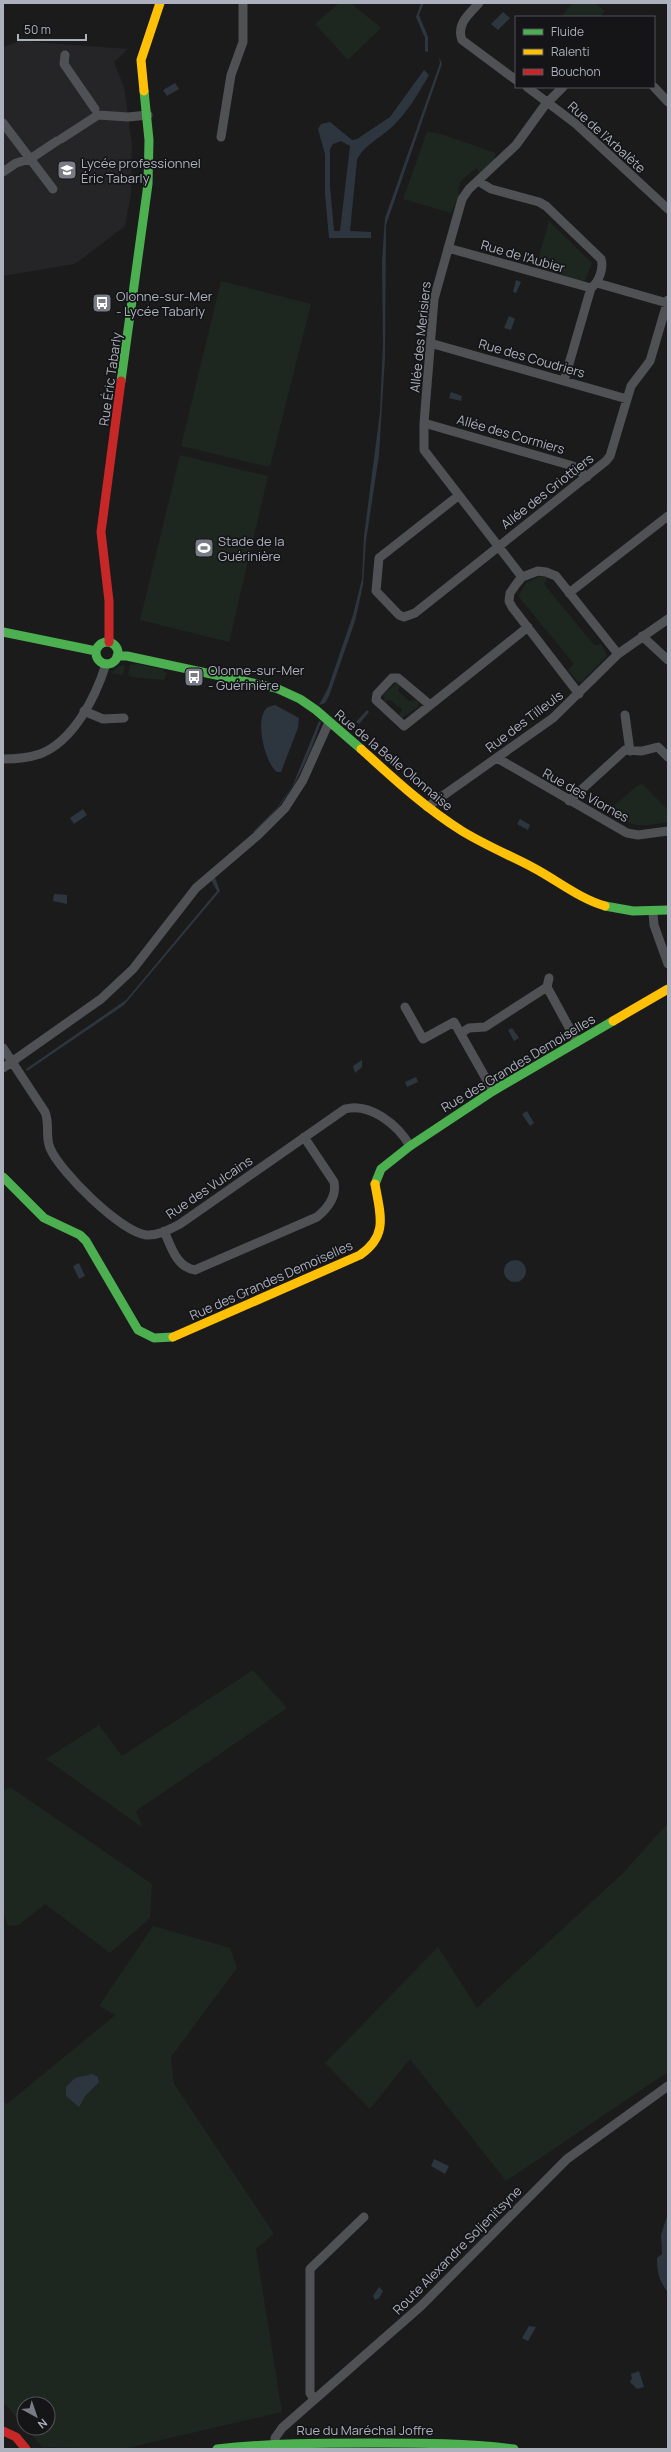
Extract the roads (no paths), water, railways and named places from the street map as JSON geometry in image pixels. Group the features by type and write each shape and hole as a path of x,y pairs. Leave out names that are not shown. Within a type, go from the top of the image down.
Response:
{"street":[{"name":"Rue Éric Tabarly","path":"109,642 109,601 101,532 145,219 150,154 148,115 141,60 152,23 160,3"},
{"path":"221,137 231,75 243,42 243,3"},
{"path":"479,3 462,22 460,30 462,40 515,79"},
{"path":"65,56 64,64 95,109"},
{"name":"Rue de l’Arbalète","path":"528,88 576,124 668,209"},
{"name":"Allée des Merisiers","path":"522,577 424,450 424,423 430,343 436,287 462,199 478,181 516,145 548,102 562,88"},
{"path":"655,88 668,102"},
{"path":"3,172 16,163 30,159 98,115 128,117 148,115"},
{"path":"3,122 53,189"},
{"path":"478,181 486,186 540,202 601,259 603,264 594,286 564,381"},
{"name":"Rue de l'Aubier","path":"448,248 594,286 668,302"},
{"name":"Allée des Griottiers","path":"458,496 379,558 375,585 377,595 399,615 409,616 587,477 610,456 631,386 650,361 668,302"},
{"name":"Rue des Coudriers","path":"430,343 627,399"},
{"name":"Allée des Cormiers","path":"424,423 573,466 587,477"},
{"path":"569,593 668,516"},
{"path":"579,694 509,601 510,593 522,577 538,571 556,576 618,654"},
{"name":"Rue des Tilleuls","path":"427,807 553,718 618,654 668,619"},
{"path":"430,705 398,678 392,678 377,694 376,700 404,726 528,627"},
{"path":"3,632 96,652"},
{"path":"642,636 668,660"},
{"path":"109,642 115,646 117,656 112,662 106,664 99,661 96,652 101,643 109,642"},
{"name":"Rue de la Belle Olonnaise","path":"117,656 127,656 267,685 300,699 329,722 427,807 472,836 542,873 553,882 585,900 620,911 653,913 668,910"},
{"path":"3,760 22,758 41,753 59,742 84,711 101,681 106,664"},
{"path":"84,711 103,719 124,718"},
{"path":"625,715 630,750"},
{"path":"3,1068 81,1014 133,970 196,888 258,835 284,808 303,780 329,722"},
{"path":"569,801 625,750 658,747 668,757"},
{"name":"Rue des Viornes","path":"497,758 569,801 628,833 638,835 668,831"},
{"path":"653,913 654,925 668,964"},
{"path":"461,1033 469,1028 485,1026 548,982 577,1042"},
{"name":"Rue des Grandes Demoiselles","path":"3,1177 44,1218 80,1235 86,1240 138,1330 146,1336 162,1340 185,1332 360,1256 370,1248 380,1233 381,1221 375,1183 381,1169 410,1146 492,1091 668,989"},
{"path":"405,1007 423,1039 454,1022 492,1091"},
{"name":"Rue des Vulcains","path":"3,1048 45,1112 48,1120 48,1139 52,1152 84,1192 127,1228 147,1235 164,1232 180,1224 345,1109 354,1106 365,1108 395,1126 410,1146"},
{"path":"164,1232 179,1261 189,1269 195,1270 317,1217 329,1205 334,1197 334,1182 304,1137"},
{"name":"Route Alexandre Soljenitsyne","path":"275,2443 277,2433 421,2306 568,2158 668,2086"},
{"path":"314,2400 310,2393 310,2269 364,2217"},
{"path":"3,2423 6,2432 26,2449"},
{"name":"Rue du Maréchal Joffre","path":"217,2449 275,2443 457,2443 514,2449"}],"place":[{"name":"Lycée professionnel Éric Tabarly","path":"67,170"},
{"name":"Olonne-sur-Mer - Lycée Tabarly","path":"102,303"},
{"name":"Stade de la Guérinière","path":"204,548"},
{"name":"Olonne-sur-Mer - Guérinière","path":"194,677"}]}
